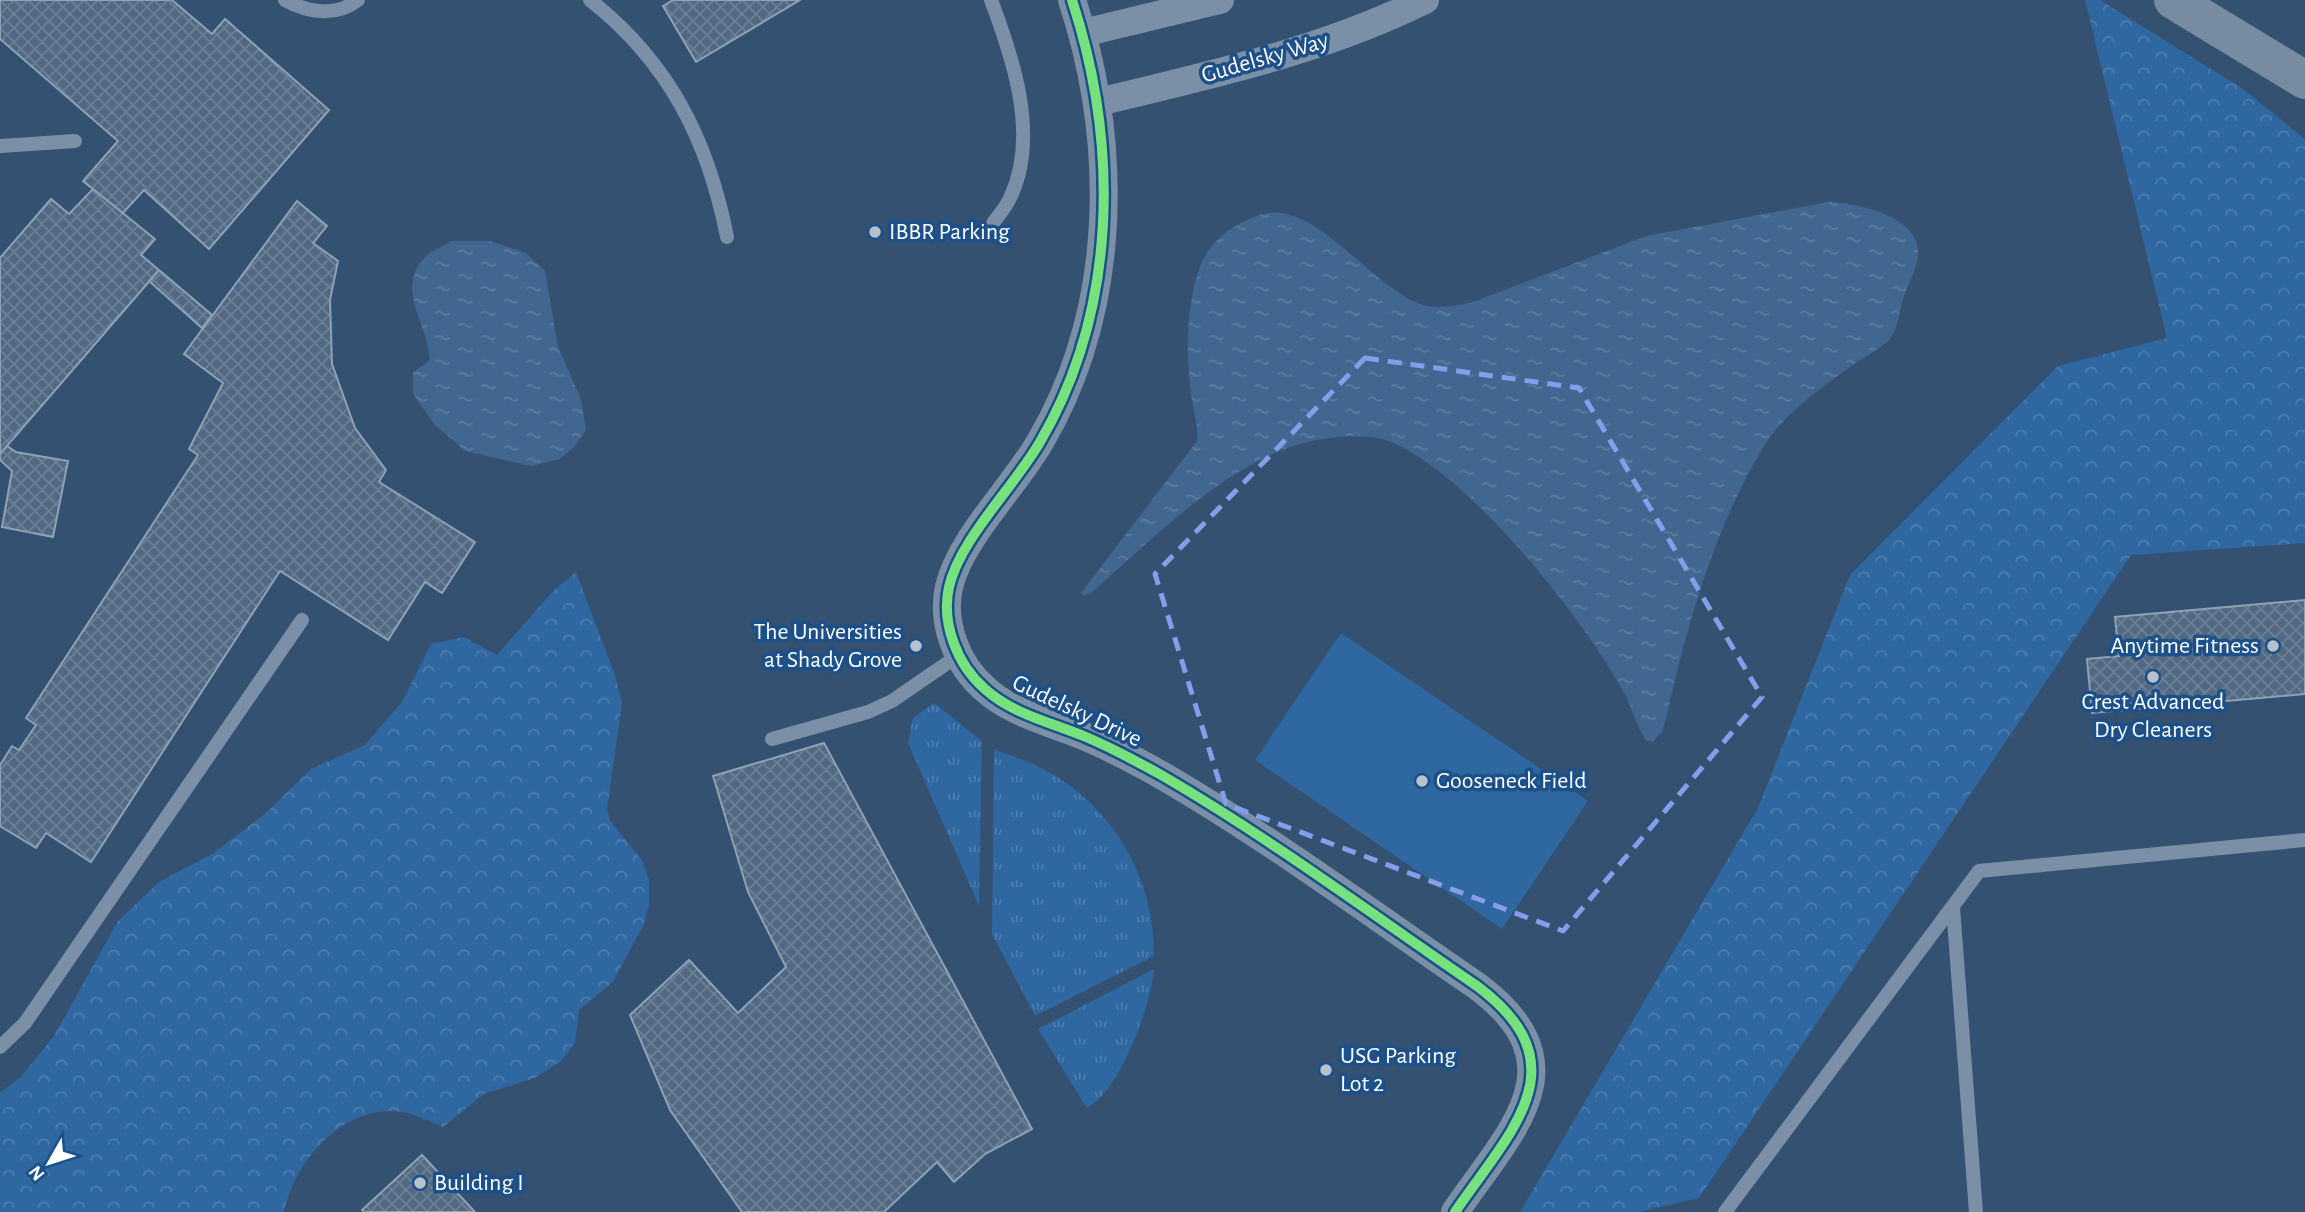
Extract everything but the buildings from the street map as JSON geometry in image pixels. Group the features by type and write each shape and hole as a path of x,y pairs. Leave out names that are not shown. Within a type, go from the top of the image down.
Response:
{"main road":[{"path":"2173,0 2305,80"}],"street":[{"name":"Gudelsky Drive","path":"1072,0 1083,33 1099,102 1105,205 1091,310 1076,363 1058,409 1022,471 953,570 947,612 950,634 959,655 985,689 1003,702 1086,737 1165,777 1476,986 1516,1020 1532,1061 1528,1099 1455,1212"},
{"path":"1083,33 1220,0"},
{"name":"Gudelsky Way","path":"1099,102 1301,50 1381,22 1425,0"}],"lane":[{"path":"285,0 315,11 332,12 358,0"},
{"path":"590,0 622,26 657,69 689,118 709,160 727,237"},
{"path":"991,0 1008,46 1020,101 1023,152 1012,196 993,223"},
{"path":"0,146 75,141"},
{"path":"0,1047 25,1023 302,620"},
{"path":"772,739 880,707 913,688 959,655"},
{"path":"1726,1212 1979,871 2305,840"},
{"path":"1953,907 1976,1212"}],"highlighted area":[{"path":"1365,358 1579,388 1762,697 1563,931 1226,804 1155,574"}],"green space":[{"path":"2085,0 2100,0 2243,89 2305,139 2305,543 2131,555 1699,1198 1638,1212 1520,1212 1758,808 1850,575 2058,366 2167,338"},
{"path":"576,572 615,675 622,703 607,809 610,821 642,860 649,880 649,905 643,926 613,982 579,1010 575,1043 561,1061 535,1078 484,1094 443,1127 402,1112 381,1112 361,1117 343,1126 311,1155 290,1192 284,1212 0,1212 0,1092 20,1078 54,1036 118,921 159,882 212,854 265,814 311,769 365,745 402,702 431,644 464,637 497,655 554,590"},
{"name":"Gooseneck Field","path":"1341,633 1588,801 1502,929 1255,760"},
{"path":"934,703 982,741 979,906 908,743 913,718"},
{"path":"994,749 1049,772 1093,806 1127,850 1139,874 1152,928 1154,956 1035,1016 992,934"},
{"path":"1154,969 1147,1004 1132,1045 1111,1083 1100,1098 1087,1108 1038,1029"}],"water":[{"path":"1829,202 1854,205 1897,220 1915,239 1917,263 1897,325 1888,341 1790,414 1761,451 1728,515 1715,548 1692,615 1666,719 1662,731 1653,742 1646,740 1642,734 1623,691 1580,625 1521,551 1488,515 1454,484 1422,459 1382,439 1352,436 1312,441 1282,450 1252,464 1194,503 1092,592 1084,596 1081,593 1197,441 1188,349 1193,290 1203,260 1212,246 1231,228 1244,221 1269,213 1297,217 1332,238 1401,294 1423,305 1444,307 1470,303 1646,236"},
{"path":"452,241 490,241 526,253 545,271 558,347 581,399 586,430 574,447 560,459 531,466 465,451 435,425 413,394 413,372 429,361 412,284 424,258"}],"cycle path":[{"path":"1072,0 1098,111 1103,168 1103,225 1097,282 1085,337 1066,391 1040,442 976,532 955,569 947,601 949,629 966,668 996,698 1020,711 1115,750 1203,800 1282,851 1477,986 1509,1015 1526,1043 1531,1071 1527,1098 1515,1125 1455,1212"}],"place":[{"name":"IBBR Parking","path":"875,232"},
{"name":"The Universities at Shady Grove","path":"916,646"},
{"name":"Anytime Fitness","path":"2273,646"},
{"name":"Crest Advanced Dry Cleaners","path":"2153,677"},
{"name":"Gooseneck Field","path":"1422,781"},
{"name":"USG Parking Lot 2","path":"1326,1070"},
{"name":"Building I","path":"420,1183"}]}
